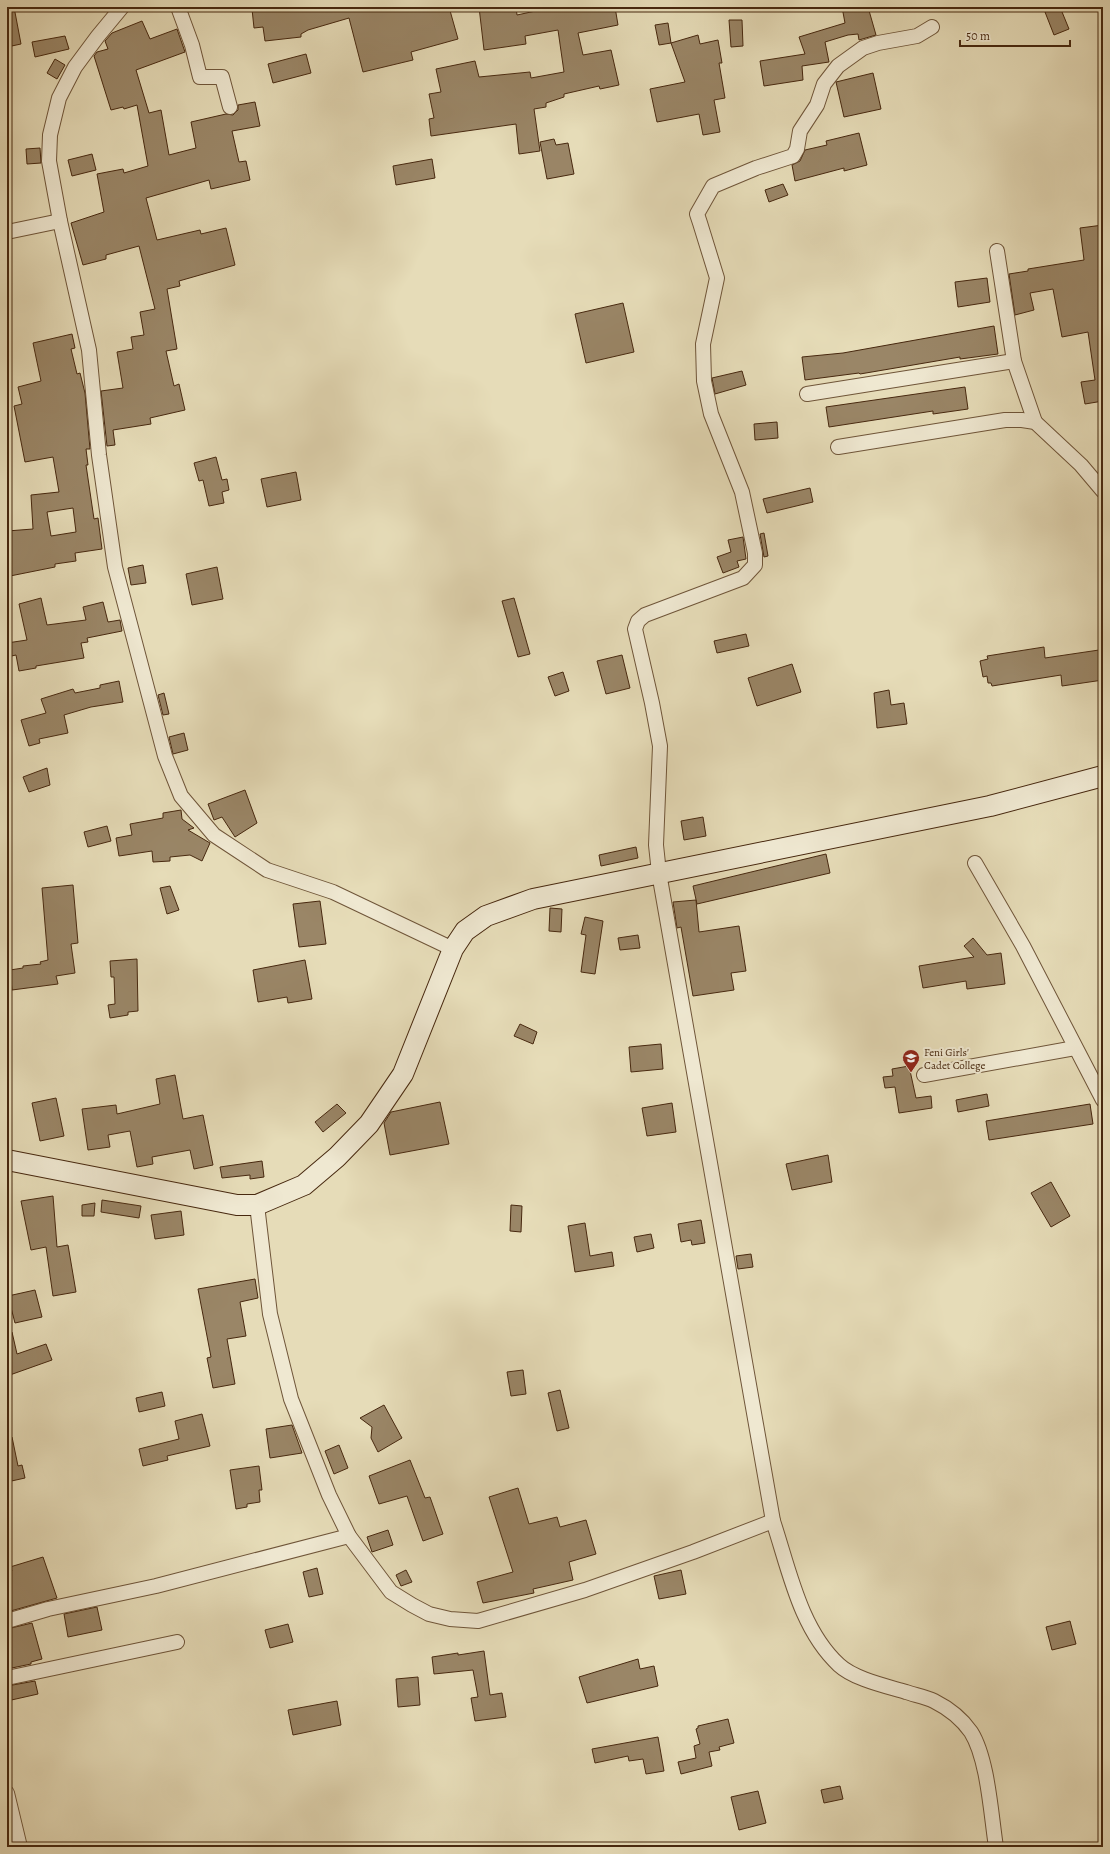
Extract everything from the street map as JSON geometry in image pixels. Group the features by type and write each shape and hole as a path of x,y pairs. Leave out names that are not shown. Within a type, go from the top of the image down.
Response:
{"main road":[{"path":"7,1160 237,1205 256,1205 304,1185 337,1157 370,1124 403,1074 453,948 465,931 486,916 533,899 990,806 1103,776"}],"street":[{"path":"122,7 75,67 59,98 50,134 49,161 60,221 89,350 99,455 116,567 165,756 182,796 214,835 266,870 334,892 453,948"},
{"path":"178,7 192,45 200,77 222,77 230,108"},
{"path":"932,26 917,36 878,43 863,48 838,66 824,84 817,104 800,131 797,149 793,156 756,168 712,186 698,214 718,278 703,344 704,381 711,414 742,492 755,553 755,565 743,578 645,615 638,621 635,629 660,746 656,845 659,873 773,1521 804,1614 823,1647 840,1666 876,1685 934,1701 956,1715 971,1733 980,1755 985,1774 996,1847"},
{"path":"7,232 60,221"},
{"path":"997,251 1014,361 1035,422 1081,465 1103,491"},
{"path":"807,394 1014,361"},
{"path":"838,447 1005,420 1035,422"},
{"path":"975,862 1023,946 1103,1100"},
{"path":"924,1075 1075,1048"},
{"path":"256,1205 270,1314 291,1400 329,1494 349,1536 391,1592 429,1614 450,1619 478,1620 585,1590 693,1552 773,1521"},
{"path":"7,1621 48,1609 156,1586 349,1536"},
{"path":"7,1678 177,1642"},
{"path":"7,1794 20,1847"}],"building":[{"path":"7,7 14,7 21,44 7,47"},
{"path":"267,7 449,7 458,39 411,52 413,60 363,72 349,18 308,30 301,34 301,37 265,41 263,27 254,28 252,9"},
{"path":"479,7 516,7 517,15 554,7 615,7 618,25 578,33 583,55 611,50 619,85 600,89 599,86 564,94 564,97 546,103 546,107 534,109 540,151 519,154 516,124 431,136 429,119 434,118 429,94 441,92 436,69 475,61 479,77 530,72 531,78 564,72 558,30 525,36 526,44 484,50"},
{"path":"842,7 868,7 876,35 859,40 858,34 848,35 825,42 829,62 802,66 803,80 764,86 760,61 805,54 799,37 845,23"},
{"path":"1060,7 1069,29 1054,35 1045,12"},
{"path":"729,20 742,20 743,46 731,47"},
{"path":"142,21 150,39 177,29 185,52 136,70 149,113 161,110 169,155 196,148 191,122 226,114 233,115 238,110 238,105 255,102 260,126 232,131 239,162 246,161 250,180 211,189 209,180 146,198 157,240 200,230 201,234 226,228 235,265 179,281 180,286 167,289 177,349 166,351 174,386 179,384 185,410 150,418 151,424 113,430 115,445 107,446 101,391 123,388 117,352 133,349 131,337 144,335 140,312 155,309 139,246 106,255 106,259 83,265 71,223 104,212 97,174 123,169 124,173 148,166 137,105 124,109 123,107 111,110 94,56 97,52 108,49 105,41 112,33"},
{"path":"668,23 671,43 659,45 655,25"},
{"path":"698,35 700,44 718,40 722,63 719,63 725,98 714,100 720,132 703,135 699,114 657,122 650,89 685,82 671,43"},
{"path":"65,36 69,49 35,57 32,42"},
{"path":"306,54 311,73 273,83 268,64"},
{"path":"55,59 65,65 57,79 47,73"},
{"path":"873,73 881,109 844,117 836,82"},
{"path":"859,133 867,165 844,171 844,168 795,181 792,165 800,161 805,150 827,145 826,141"},
{"path":"554,139 556,145 568,143 574,174 547,179 540,142"},
{"path":"40,148 41,163 27,164 26,149"},
{"path":"92,154 96,170 72,176 68,160"},
{"path":"432,159 435,178 396,185 393,166"},
{"path":"783,184 788,195 769,202 765,190"},
{"path":"1103,225 1103,401 1085,404 1081,382 1095,380 1088,332 1062,337 1053,289 1030,293 1034,310 1015,315 1009,274 1028,271 1028,269 1084,260 1080,228"},
{"path":"987,278 990,302 958,307 955,282"},
{"path":"623,303 634,352 586,363 575,314"},
{"path":"994,326 998,354 960,359 960,357 860,374 805,380 802,357 843,353"},
{"path":"72,334 75,348 71,349 77,374 80,373 85,393 90,449 86,449 88,465 86,465 94,519 98,518 102,549 75,553 76,561 55,564 55,567 10,576 7,561 7,531 33,529 31,495 59,492 53,457 25,462 14,406 22,404 18,387 41,381 33,343","holes":["73,508 76,532 51,536 47,512"]},
{"path":"742,371 746,385 715,394 712,378"},
{"path":"965,387 968,409 933,414 933,411 829,427 826,407"},
{"path":"777,422 778,438 755,440 754,424"},
{"path":"216,457 222,480 227,479 229,490 222,492 224,503 209,506 203,480 199,481 194,463"},
{"path":"296,472 301,500 267,507 261,479"},
{"path":"810,488 813,502 767,513 763,499"},
{"path":"764,533 768,556 764,557 760,534"},
{"path":"743,537 746,559 737,561 739,567 723,573 717,557 731,552 728,540"},
{"path":"143,565 146,583 131,585 128,568"},
{"path":"217,567 223,599 192,605 186,574"},
{"path":"41,598 47,625 86,620 83,607 103,602 108,622 120,620 122,631 87,638 88,642 81,643 84,658 36,666 36,668 19,671 16,655 7,657 7,643 27,640 19,604"},
{"path":"514,598 530,654 518,657 502,601"},
{"path":"746,634 749,646 717,653 714,641"},
{"path":"1044,647 1045,658 1099,650 1103,680 1062,686 1061,675 992,686 991,683 988,683 987,676 983,677 980,661 988,659 987,656"},
{"path":"622,655 630,688 606,694 597,661"},
{"path":"792,664 801,692 757,706 748,678"},
{"path":"563,672 569,691 555,696 548,677"},
{"path":"119,681 123,702 91,707 64,715 68,733 39,739 40,743 29,746 21,720 46,713 41,699 73,689 75,693 100,688 100,685"},
{"path":"889,690 891,705 904,703 907,724 877,728 874,693"},
{"path":"164,693 169,714 163,715 158,695"},
{"path":"184,733 188,750 173,754 169,737"},
{"path":"47,768 50,785 29,792 23,777"},
{"path":"245,790 257,823 235,837 222,817 214,820 208,804"},
{"path":"181,810 182,819 194,828 188,830 210,843 202,861 190,855 170,857 170,861 153,862 152,851 119,856 116,838 132,835 130,824 163,818 163,813"},
{"path":"703,817 706,836 684,840 681,821"},
{"path":"107,826 111,841 88,847 84,832"},
{"path":"636,847 638,858 601,866 599,855"},
{"path":"826,854 830,873 697,904 693,886"},
{"path":"73,885 78,943 71,944 75,973 56,976 58,984 12,990 10,970 23,968 23,966 41,964 40,962 48,960 42,888"},
{"path":"170,886 179,910 167,914 160,888"},
{"path":"696,900 699,932 739,926 746,971 731,973 734,990 693,996 681,927 677,928 673,902"},
{"path":"320,901 326,944 299,947 293,904"},
{"path":"550,908 562,909 561,932 549,931"},
{"path":"585,917 603,921 595,974 581,972 586,935 581,934"},
{"path":"638,935 640,948 620,950 618,938"},
{"path":"973,938 987,955 1001,953 1005,984 967,989 966,981 923,988 919,966 974,957 964,946"},
{"path":"137,959 138,1011 128,1012 128,1015 110,1018 108,1005 115,1004 114,977 111,977 110,961"},
{"path":"305,960 312,999 288,1003 287,997 258,1002 253,970"},
{"path":"520,1024 537,1032 533,1044 514,1036"},
{"path":"661,1044 663,1069 631,1072 629,1047"},
{"path":"909,1066 916,1098 931,1096 932,1108 899,1113 895,1087 885,1088 883,1077 893,1076 892,1069"},
{"path":"175,1075 183,1119 203,1115 213,1165 194,1169 190,1150 152,1157 153,1164 137,1167 130,1131 108,1135 110,1147 88,1150 82,1109 116,1105 117,1114 160,1104 156,1079"},
{"path":"987,1094 989,1106 958,1112 956,1100"},
{"path":"56,1098 64,1136 40,1141 32,1103"},
{"path":"440,1102 449,1144 390,1155 384,1123 391,1112"},
{"path":"672,1103 676,1132 647,1136 642,1108"},
{"path":"337,1104 346,1113 323,1132 315,1122"},
{"path":"1090,1104 1093,1124 989,1140 986,1121"},
{"path":"828,1155 832,1182 792,1190 786,1164"},
{"path":"262,1161 264,1177 250,1179 250,1175 222,1178 220,1167"},
{"path":"1051,1182 1070,1216 1051,1227 1031,1193"},
{"path":"53,1196 57,1247 68,1245 76,1292 53,1296 46,1247 31,1250 21,1201"},
{"path":"102,1200 141,1206 139,1218 101,1212"},
{"path":"95,1203 94,1216 82,1216 82,1205"},
{"path":"511,1205 522,1206 521,1232 510,1231"},
{"path":"181,1211 184,1235 155,1239 151,1215"},
{"path":"701,1220 705,1243 692,1245 691,1240 681,1242 678,1224"},
{"path":"585,1223 590,1256 612,1252 614,1266 575,1272 568,1226"},
{"path":"651,1234 654,1248 637,1252 634,1237"},
{"path":"751,1254 753,1267 738,1269 736,1256"},
{"path":"255,1279 258,1298 240,1302 246,1336 227,1339 235,1384 213,1388 207,1358 211,1357 198,1289"},
{"path":"35,1290 42,1317 15,1323 8,1296"},
{"path":"12,1332 17,1354 46,1344 52,1360 7,1376 7,1333"},
{"path":"523,1370 526,1394 511,1396 507,1372"},
{"path":"560,1390 569,1428 557,1431 548,1393"},
{"path":"162,1392 165,1406 139,1412 136,1398"},
{"path":"384,1405 402,1438 378,1452 371,1438 372,1427 360,1418"},
{"path":"202,1414 210,1446 167,1456 168,1460 143,1466 139,1449 179,1439 175,1421"},
{"path":"292,1425 302,1453 270,1458 266,1429"},
{"path":"7,1437 12,1437 18,1466 22,1465 25,1478 7,1482"},
{"path":"339,1445 348,1468 334,1474 325,1451"},
{"path":"410,1460 425,1498 430,1497 443,1534 423,1541 407,1496 379,1504 369,1476"},
{"path":"259,1466 262,1490 259,1490 260,1502 247,1504 247,1507 236,1509 230,1470"},
{"path":"518,1488 529,1524 557,1517 560,1527 586,1520 596,1554 569,1562 573,1580 533,1589 534,1593 483,1603 477,1582 513,1572 489,1497"},
{"path":"388,1530 393,1545 372,1552 367,1537"},
{"path":"43,1557 57,1598 7,1612 7,1572 12,1571 10,1567"},
{"path":"317,1568 323,1594 309,1597 303,1572"},
{"path":"406,1570 412,1582 401,1586 396,1575"},
{"path":"681,1570 686,1594 659,1599 654,1576"},
{"path":"97,1607 102,1630 68,1637 64,1614"},
{"path":"1070,1621 1076,1644 1052,1650 1046,1627"},
{"path":"32,1623 42,1659 31,1662 31,1664 7,1669 7,1629"},
{"path":"288,1624 293,1642 270,1648 265,1630"},
{"path":"484,1651 490,1695 502,1693 506,1717 475,1721 471,1698 478,1697 473,1670 434,1674 432,1657"},
{"path":"638,1659 640,1669 654,1666 658,1686 587,1703 579,1677"},
{"path":"418,1677 420,1705 398,1707 396,1679"},
{"path":"35,1681 38,1694 7,1701 7,1686"},
{"path":"337,1701 341,1725 293,1735 288,1710"},
{"path":"728,1719 734,1743 719,1747 720,1750 709,1752 712,1766 681,1774 678,1762 696,1758 694,1746 700,1744 696,1729 698,1726"},
{"path":"658,1737 664,1771 646,1774 643,1759 629,1761 628,1756 595,1763 592,1749"},
{"path":"840,1786 843,1799 824,1803 821,1790"},
{"path":"758,1791 766,1823 739,1830 731,1797"}],"place":[{"name":"Feni Girls' Cadet College","path":"911,1073"}]}
